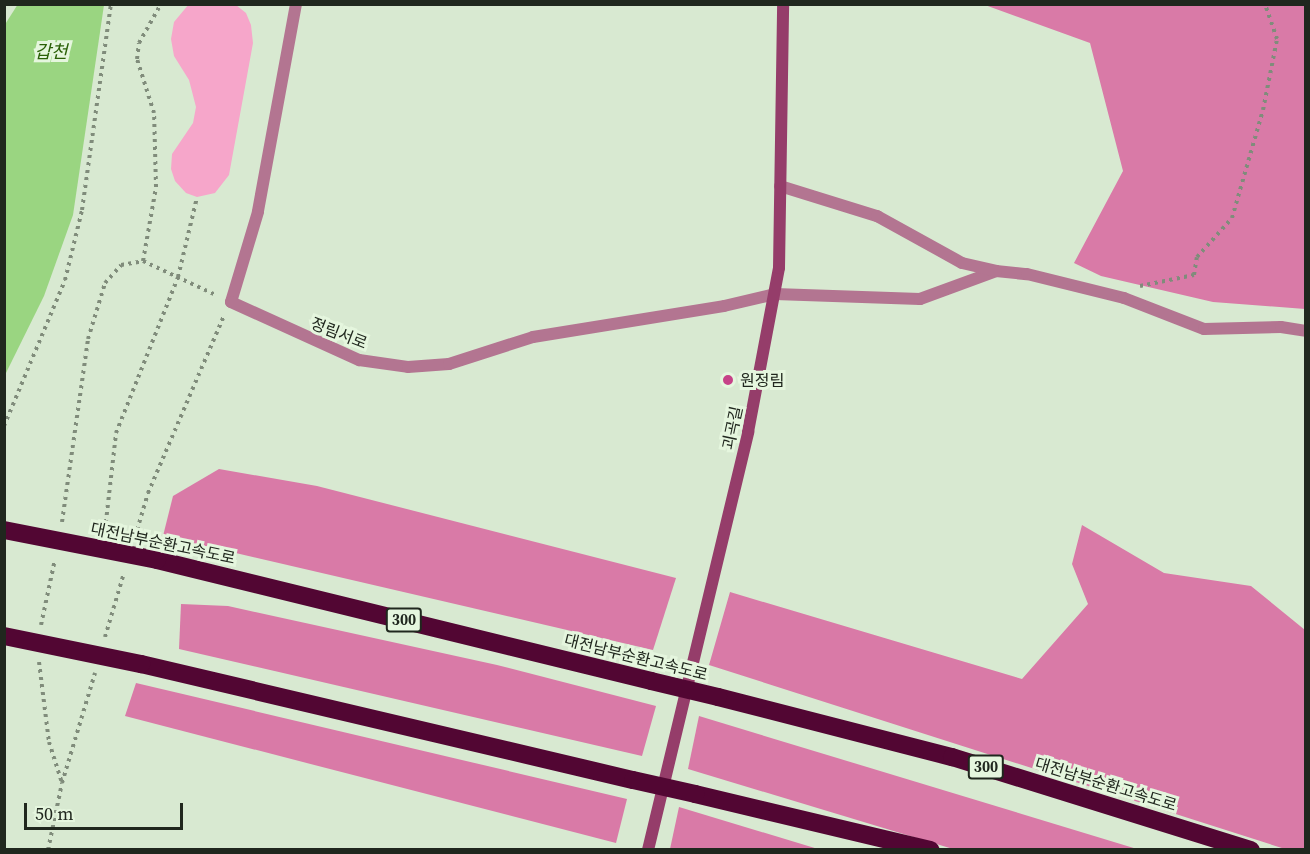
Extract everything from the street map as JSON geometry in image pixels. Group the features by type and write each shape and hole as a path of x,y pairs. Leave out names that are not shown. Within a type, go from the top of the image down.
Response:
{"highway":[{"name":"대전남부순환고속도로","path":"4,530 157,560 952,757 1251,849"},
{"path":"4,636 141,664 930,849"}],"street":[{"path":"231,302 258,212 296,4"},
{"name":"괴곡길","path":"648,849 746,443 775,294 779,268 783,4"},
{"path":"780,186 877,216 911,231 962,263 996,271 1027,274 1124,298 1204,329 1281,327 1305,331"},
{"name":"정림서로","path":"231,302 358,360 408,367 449,364 533,337 714,308 775,294 920,299 996,271"}],"path":[{"path":"4,426 65,280 82,210 111,4"},
{"path":"143,261 156,187 154,114 140,75 138,51 161,4"},
{"path":"1124,298 1124,289 1194,275 1197,256 1232,218 1263,110 1277,39 1265,4"},
{"path":"105,530 116,433 178,277 197,197"},
{"path":"61,531 88,339 105,283 121,265 143,261 231,302"},
{"path":"39,636 56,555"},
{"path":"38,659 49,742 62,783"}],"shaded area":[{"path":"189,4 236,5 246,13 251,25 253,43 229,175 215,193 197,197 186,193 175,181 171,169 172,154 193,123 196,107 189,80 174,56 171,39 174,22"},
{"path":"985,5 1305,5 1305,309 1213,302 1101,276 1074,263 1123,171 1090,43"},
{"path":"219,469 317,486 676,578 653,650 163,536 173,496"},
{"path":"1082,525 1164,573 1251,586 1305,630 1305,849 1285,849 709,665 730,592 1022,679 1088,604 1072,564"},
{"path":"181,604 228,606 497,665 656,706 642,756 179,649"},
{"path":"136,683 627,799 616,843 125,716"},
{"path":"699,716 1137,849 953,849 688,769"},
{"path":"679,807 818,849 670,849"}],"water":[{"name":"갑천","path":"18,4 104,5 73,215 44,296 5,375 4,26"}],"place":[{"name":"원정림","path":"728,380"}]}
